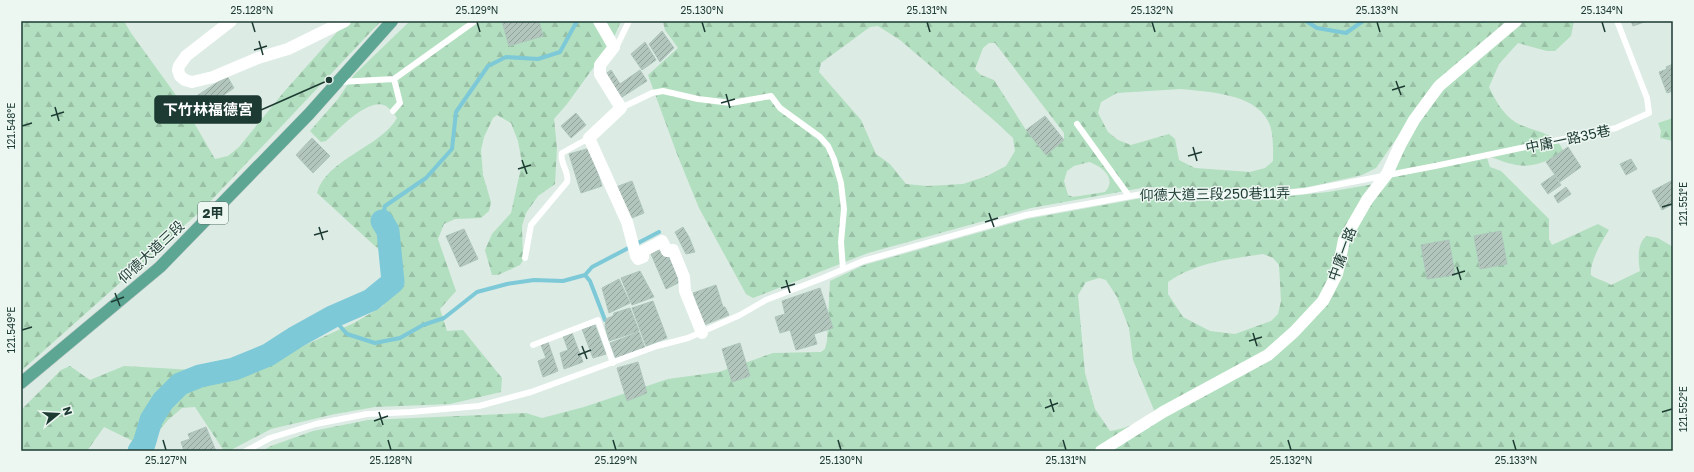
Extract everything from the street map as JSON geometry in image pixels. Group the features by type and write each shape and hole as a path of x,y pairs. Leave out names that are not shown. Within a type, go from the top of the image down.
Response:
{"main road":[{"name":"仰德大道三段","path":"21,383 160,267 256,169 390,23"}],"street":[{"path":"231,21 186,56 181,62 178,70 180,76 185,80 199,82 258,58 288,49 324,33 345,21"},
{"path":"600,21 614,47 600,65 600,74 621,108 589,138 627,222 636,256 638,259 643,257 643,251 662,241 667,251 673,250 684,277 685,291 702,333"},
{"name":"中庸一路","path":"1101,451 1163,412 1268,355 1294,332 1323,302 1337,274 1344,240 1366,200 1388,174 1400,145 1414,120 1438,86 1516,21"}],"lane":[{"path":"337,82 394,79 475,21"},
{"path":"600,65 614,50 624,34 629,21"},
{"name":"中庸一路35巷","path":"1388,174 1435,166 1616,128 1649,113 1647,98 1617,21"},
{"path":"393,111 400,103 394,79"},
{"path":"621,108 652,93 663,91 698,99 730,103 771,96 780,108 820,136 828,146 834,159 841,183 844,209 841,242 843,269"},
{"path":"1077,124 1129,196"},
{"path":"524,258 532,225 568,178 562,160 562,153 589,138"},
{"name":"仰德大道三段250巷11弄","path":"246,451 270,438 316,424 367,414 479,406 531,392 613,364 657,346 702,333 766,300 863,261 1026,215 1142,194 1252,196 1305,191 1388,174"},
{"path":"533,345 598,320 613,364"}],"green space":[{"path":"21,21 124,21 186,109 215,159 228,156 239,147 283,93 338,31 349,21 381,21 204,208 21,371"},
{"path":"410,21 621,21 612,42 567,104 554,119 557,148 555,184 538,196 526,213 522,226 523,260 520,265 498,275 492,275 485,250 492,234 511,213 522,163 518,141 511,123 497,115 493,118 484,137 481,150 483,175 491,202 489,211 481,218 455,219 444,224 438,239 456,291 440,309 447,331 463,330 502,378 501,392 450,404 375,407 335,414 271,429 229,451 224,451 195,407 182,408 168,420 150,442 141,445 104,427 87,451 21,451 21,410 61,370 70,366 90,380 124,366 194,370 235,365 283,355 354,323 383,306 400,277 388,258 317,193 322,181 331,171 379,137 397,118 386,106 379,104 371,106 354,116 326,141 321,142 310,131 338,99 354,75"},
{"path":"1508,21 1435,83 1376,168 1362,175 1304,188 1256,191 1147,187 1031,208 868,253 753,298 746,294 699,208 677,154 648,75 678,48 665,30 663,22","holes":["878,26 900,40 1013,138 1015,151 1006,166 987,176 963,184 927,186 906,184 890,164 876,154 861,120 819,72 821,63 870,27","989,43 995,43 1064,133 1064,140 1046,155 1026,130 994,80 981,75 975,69 983,48","1181,89 1216,93 1241,99 1261,112 1268,121 1272,135 1273,161 1265,168 1250,172 1195,168 1179,160 1175,139 1169,134 1131,145 1118,140 1108,132 1098,113 1101,102 1117,93","1089,162 1098,166 1109,177 1109,187 1105,192 1073,197 1068,195 1064,181 1067,171 1074,166"]},
{"path":"1522,21 1574,21 1571,36 1555,51 1547,51 1518,43 1499,64 1489,87 1500,106 1511,119 1550,136 1561,146 1564,153 1552,159 1525,166 1508,163 1486,155 1490,167 1501,171 1549,219 1549,239 1552,245 1598,224 1609,230 1592,264 1591,275 1596,278 1611,285 1640,271 1639,257 1641,242 1647,236 1658,238 1673,247 1673,451 262,451 271,446 313,431 368,420 526,413 542,418 584,407 668,379 719,372 773,353 821,352 825,349 827,341 830,281 864,265 1027,219 1142,198 1289,196 1328,192 1374,184 1396,166 1418,124 1442,89","holes":["1263,254 1273,258 1279,265 1281,301 1278,314 1271,321 1235,334 1210,331 1183,317 1168,294 1168,282 1190,270 1214,262","1099,278 1106,280 1117,297 1129,328 1133,360 1154,410 1145,418 1134,424 1110,431 1095,409 1085,373 1078,295 1086,282"]},
{"path":"1673,118 1673,141 1660,138 1661,131 1658,123"}],"building":[{"path":"502,21 539,21 543,36 509,46"},
{"path":"1631,21 1647,21 1633,26"},
{"path":"662,31 674,48 660,62 649,44"},
{"path":"645,42 656,60 642,70 631,54"},
{"path":"1673,64 1673,86 1666,67"},
{"path":"1667,69 1673,86 1673,91 1667,93 1659,72"},
{"path":"611,70 620,84 640,70 647,81 619,99 604,75"},
{"path":"227,76 234,88 200,111 192,99"},
{"path":"576,113 586,125 571,138 561,126"},
{"path":"1045,116 1064,140 1046,155 1026,130"},
{"path":"312,138 330,156 313,173 296,155"},
{"path":"1568,147 1581,167 1560,182 1546,162"},
{"path":"590,148 602,186 581,193 569,154"},
{"path":"1631,159 1637,169 1626,175 1620,164"},
{"path":"1554,175 1561,185 1548,194 1541,184"},
{"path":"1673,180 1673,204 1662,210 1652,191"},
{"path":"632,181 644,213 627,220 616,187"},
{"path":"1566,187 1571,194 1558,203 1554,196"},
{"path":"683,227 695,252 686,254 675,232"},
{"path":"464,229 478,259 460,267 446,236"},
{"path":"1501,231 1507,264 1480,269 1474,236"},
{"path":"1449,240 1455,275 1427,279 1421,245"},
{"path":"665,247 680,282 666,289 651,254"},
{"path":"640,271 654,297 632,305 621,278"},
{"path":"619,279 630,303 609,313 602,288"},
{"path":"716,285 723,307 725,307 729,315 704,325 693,293"},
{"path":"820,288 833,328 814,334 817,344 796,350 790,330 780,333 775,317 785,314 782,301"},
{"path":"653,301 667,338 646,346 632,308"},
{"path":"630,308 639,331 609,341 605,326 606,319 613,316 614,313"},
{"path":"595,325 606,354 593,358 582,329"},
{"path":"639,332 645,348 616,359 610,343"},
{"path":"572,333 583,362 564,369 560,353 568,350 563,336"},
{"path":"548,342 558,371 543,377 538,361 546,358 541,345"},
{"path":"740,343 750,376 732,382 722,349"},
{"path":"638,362 647,393 627,401 617,368"},
{"path":"206,427 216,451 189,451 188,449 184,451 181,442 190,439 188,434"}],"waterway":[{"path":"382,221 385,206 426,178 452,149 456,112 488,66 506,57 538,59 560,52 577,21"},
{"path":"1306,21 1317,28 1346,33 1363,21"},
{"path":"139,451 144,444 151,420 163,401 180,384 200,376 234,369 268,355 332,317 371,300 393,282 388,231 382,221"},
{"path":"332,317 347,334 375,343 400,338 423,325 444,318 477,292 507,284 534,280 563,281 585,275 592,267 659,232"},
{"path":"585,275 590,281 605,320"}],"place":[{"name":"下竹林福德宮","path":"329,80"}]}
